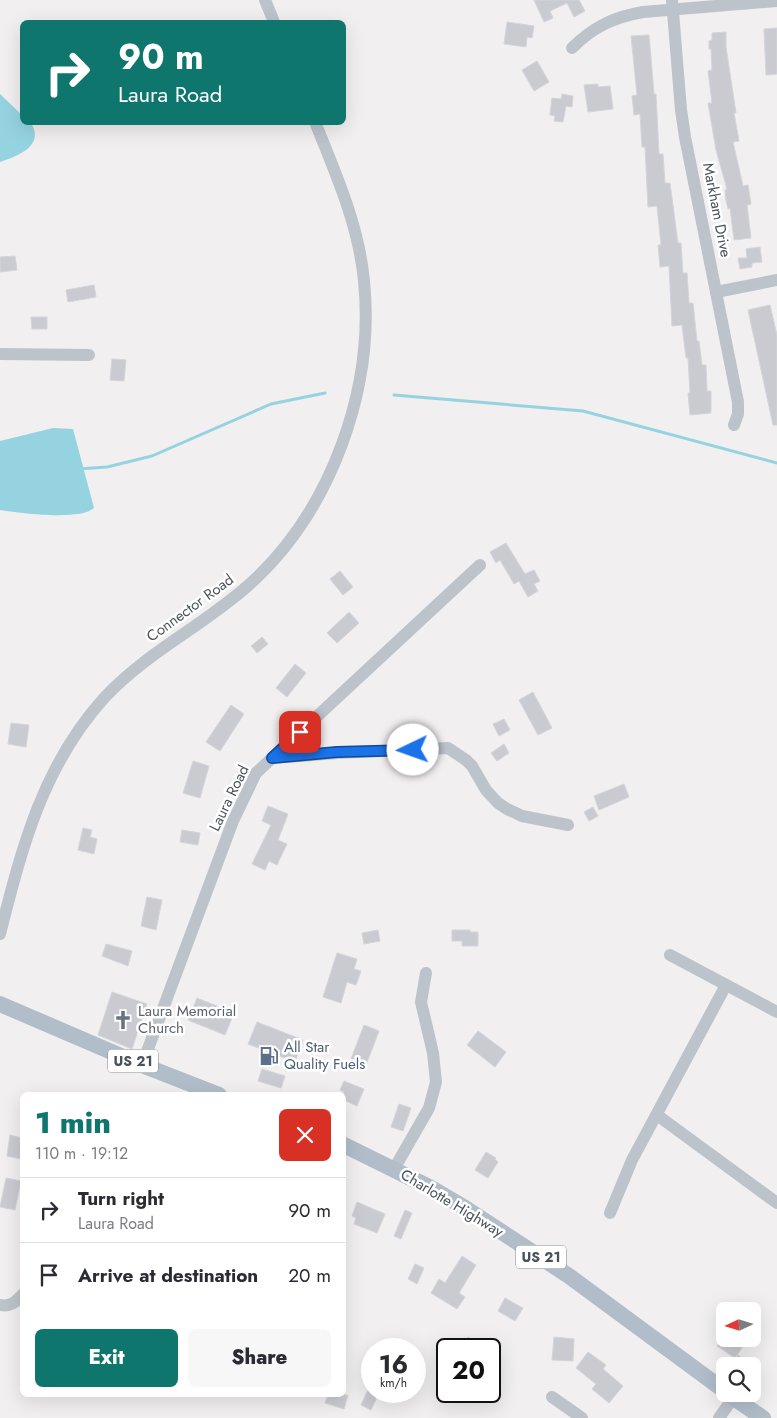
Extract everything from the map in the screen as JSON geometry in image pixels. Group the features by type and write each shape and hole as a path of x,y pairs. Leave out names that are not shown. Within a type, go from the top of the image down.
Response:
{"main road":[{"name":"US 21","path":"0,1004 142,1065 211,1092"},
{"name":"Charlotte Highway","path":"346,1146 394,1169 465,1208 569,1276 716,1384"},
{"name":"Charlotte Highway","path":"740,1402 763,1418"}],"street":[{"path":"264,0 273,20"},
{"path":"572,48 590,31 601,24 622,16 672,4 777,1"},
{"name":"Markham Drive","path":"672,4 685,138 738,402 738,414 734,424"},
{"name":"Connector Road","path":"0,934 24,844 42,795 65,751 105,698 144,662 227,605 253,581 282,549 305,518 322,490 335,462 356,399 362,370 365,338 364,282 360,251 352,221 343,192 316,125"},
{"path":"716,292 777,280"},
{"path":"0,354 89,355"},
{"name":"Laura Road","path":"142,1065 233,821 256,773 480,565"},
{"path":"272,758 337,752 448,748 472,766 486,790 498,803 507,809 522,816 568,825"},
{"path":"670,955 777,1012"},
{"path":"394,1169 429,1108 436,1082 433,1053 421,1002 426,973"},
{"path":"610,1213 632,1160 726,985"},
{"path":"657,1114 777,1202"},
{"path":"0,1305 6,1306 16,1302 20,1297"},
{"path":"552,1397 582,1418"},
{"path":"720,1418 726,1402"}],"water":[{"path":"0,94 20,113 20,125 32,125 35,138 28,149 0,162"},
{"path":"53,428 73,429 94,508 86,512 63,515 0,510 0,441"}],"building":[{"path":"534,0 579,0 585,11 574,17 567,3 550,11 553,18 544,22"},
{"path":"507,22 534,26 532,38 527,37 526,47 504,44"},
{"path":"777,28 777,74 766,75 764,29"},
{"path":"726,32 726,47 739,141 733,142 743,186 748,185 751,204 747,205 751,238 734,240 730,208 728,209 726,200 725,190 727,189 716,150 708,103 712,103 708,71 712,70 709,41 712,40 712,33"},
{"path":"649,35 654,94 656,94 659,154 663,154 665,183 670,183 678,243 681,243 683,273 687,273 689,303 693,303 697,341 699,341 702,365 706,365 707,391 711,391 711,413 690,415 688,358 686,358 682,325 672,326 669,266 660,267 658,245 661,245 657,206 648,207 645,147 642,147 640,114 634,115 632,96 637,95 631,36"},
{"path":"537,61 549,82 534,91 522,70"},
{"path":"598,84 598,87 610,86 613,109 588,112 584,85"},
{"path":"562,94 573,96 572,107 566,106 563,122 554,121 555,116 550,115 552,98 561,99"},
{"path":"760,247 762,262 752,263 752,267 740,269 738,258 747,258 746,249"},
{"path":"15,256 17,270 0,272 0,257"},
{"path":"94,285 96,297 68,302 66,290"},
{"path":"770,305 777,335 777,425 773,425 748,310"},
{"path":"31,317 47,317 47,329 32,329"},
{"path":"112,359 126,360 124,381 110,380"},
{"path":"506,543 525,574 534,570 540,581 534,584 538,591 528,597 519,581 514,584 500,560 496,563 490,552"},
{"path":"340,571 353,587 343,595 330,579"},
{"path":"349,612 359,623 337,643 327,633"},
{"path":"262,637 268,644 257,653 251,646"},
{"path":"295,664 306,673 287,697 276,688"},
{"path":"533,692 552,728 538,735 519,700"},
{"path":"231,705 244,714 220,751 206,742"},
{"path":"504,719 510,730 499,736 493,724"},
{"path":"11,723 29,725 26,747 8,744"},
{"path":"504,744 509,753 497,761 491,753"},
{"path":"193,761 209,766 200,798 183,793"},
{"path":"624,784 629,797 599,810 594,796"},
{"path":"268,806 288,814 278,840 287,844 277,865 269,861 265,870 252,864 271,825 262,821"},
{"path":"593,807 598,816 589,821 584,812"},
{"path":"83,828 92,830 90,837 97,839 94,854 78,850"},
{"path":"182,830 200,833 198,845 180,842"},
{"path":"147,897 162,900 156,930 141,926"},
{"path":"378,930 380,941 364,944 362,933"},
{"path":"452,930 478,932 478,946 462,946 462,941 452,941"},
{"path":"106,944 132,951 128,966 102,956"},
{"path":"337,953 357,959 354,969 361,971 356,985 347,982 341,1003 323,997"},
{"name":"Laura Memorial Church","path":"112,992 147,1004 132,1049 98,1035"},
{"path":"197,998 234,1013 225,1035 188,1020"},
{"path":"257,1022 303,1040 295,1062 248,1044"},
{"path":"364,1025 379,1031 366,1065 351,1059"},
{"path":"478,1031 506,1052 495,1067 467,1045"},
{"path":"262,1069 285,1076 281,1088 258,1081"},
{"path":"344,1081 364,1089 357,1106 346,1101 346,1092 340,1090"},
{"path":"399,1104 411,1108 403,1131 391,1127"},
{"path":"10,1135 20,1138 20,1159 7,1156"},
{"path":"486,1152 496,1158 498,1162 488,1178 475,1170"},
{"path":"6,1178 20,1181 15,1210 0,1207"},
{"path":"357,1202 385,1214 377,1233 354,1224 356,1218 352,1216"},
{"path":"405,1210 412,1213 401,1239 394,1236"},
{"path":"462,1256 476,1265 459,1293 465,1297 457,1309 431,1293 439,1279 445,1283"},
{"path":"415,1264 424,1268 417,1284 408,1279"},
{"path":"505,1298 523,1308 515,1321 498,1311"},
{"path":"554,1337 574,1339 573,1361 552,1360"},
{"path":"720,1348 742,1348 736,1357"},
{"path":"588,1352 606,1365 603,1369 623,1386 609,1403 592,1389 596,1384 576,1368"},
{"path":"348,1395 344,1409 325,1403 327,1397 346,1397"},
{"path":"362,1403 374,1403 371,1410 361,1405"}],"waterway":[{"path":"78,469 107,467 152,456 271,404 325,393"},
{"path":"394,395 583,411 777,463"}],"place":[{"name":"Laura Memorial Church","path":"123,1020"},
{"name":"All Star Quality Fuels","path":"269,1056"}],"route":[{"path":"300,732 272,758 337,752 413,750"}]}
